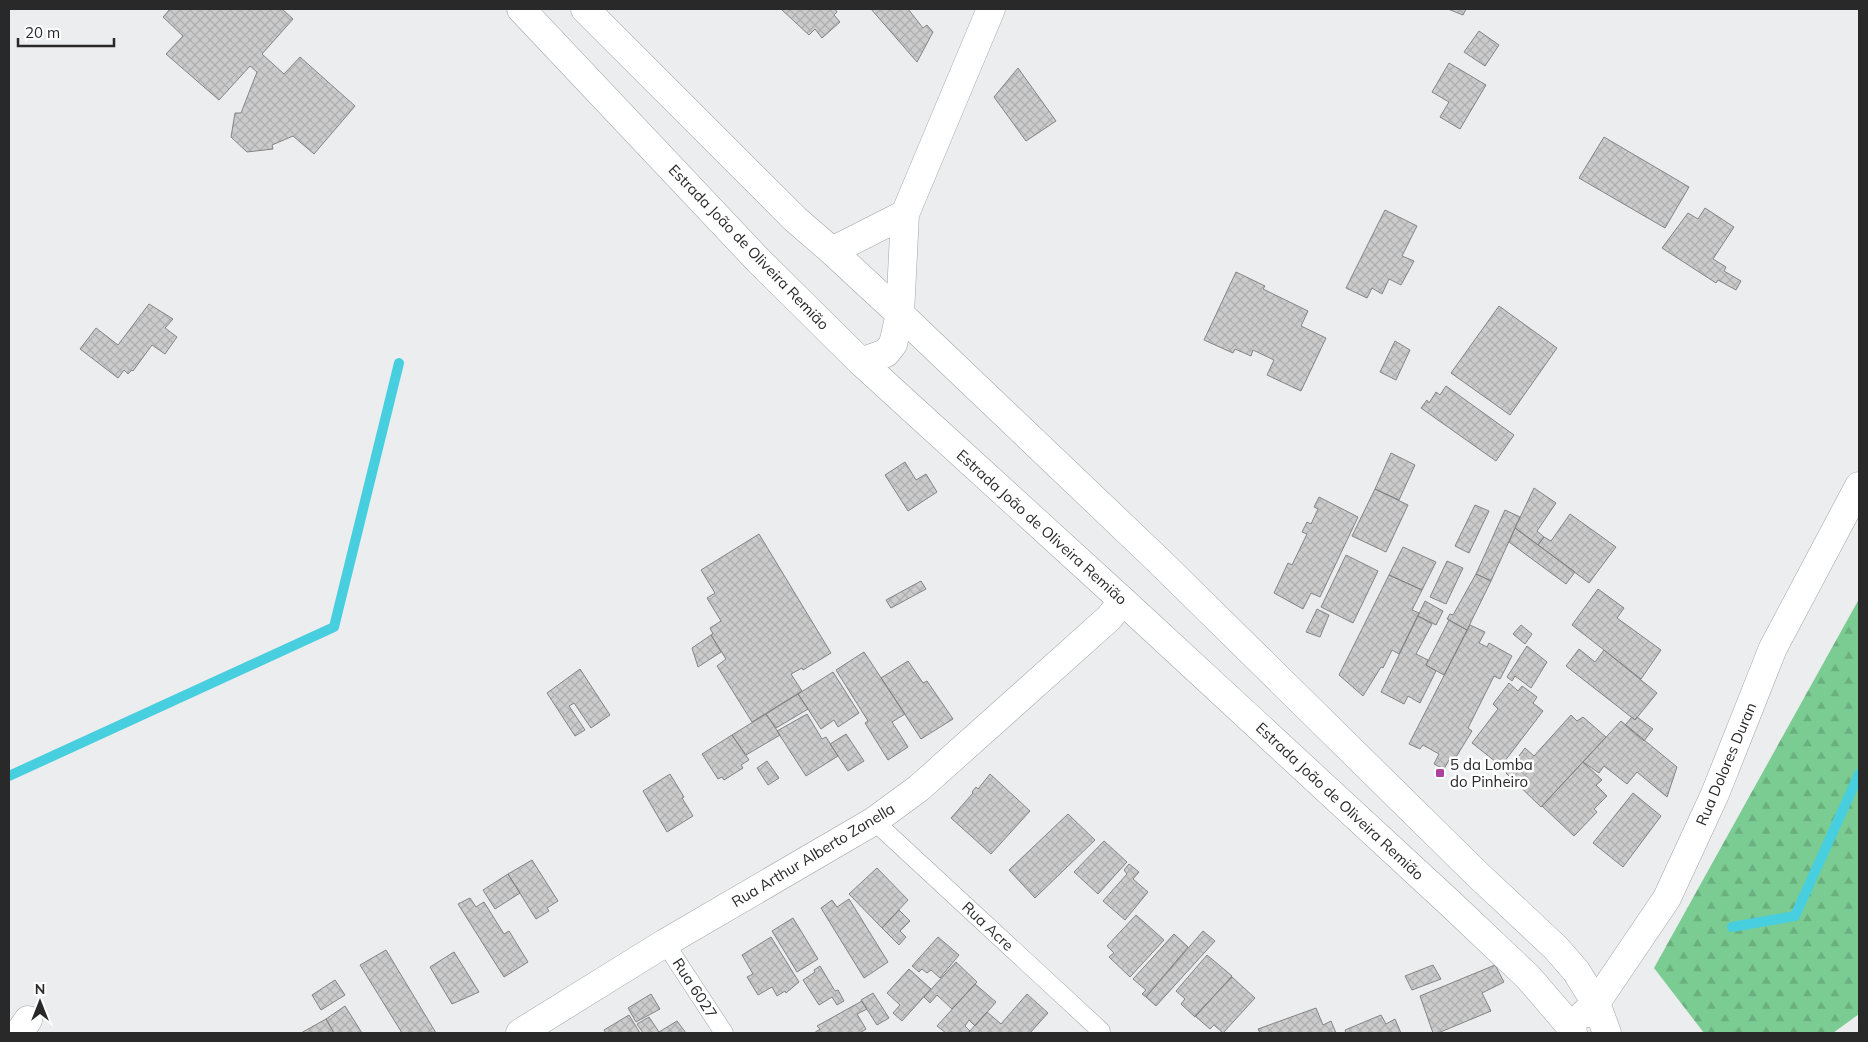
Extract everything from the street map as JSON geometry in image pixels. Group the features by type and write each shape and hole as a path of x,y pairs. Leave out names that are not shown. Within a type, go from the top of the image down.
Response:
{"main road":[{"name":"Estrada João de Oliveira Remião","path":"521,9 757,259 862,362 1521,970 1572,1030"},
{"path":"585,9 795,219 900,314 1158,560 1463,860 1556,948 1576,971 1596,1003 1607,1033"},
{"path":"862,362 886,354 893,344 900,314 905,214 991,9"},
{"path":"832,252 905,214"},
{"name":"Rua Dolores Duran","path":"1572,1030 1596,1003 1668,898 1715,794 1773,648 1859,486"},
{"name":"Rua Arthur Alberto Zanella","path":"520,1033 665,944 874,821 933,774 1109,618 1123,601"}],"lane":[{"name":"Rua Acre","path":"874,821 1102,1031"},
{"name":"Rua 6027","path":"665,944 724,1033"}],"green space":[{"path":"1859,599 1859,1014 1833,1033 1704,1033 1654,968"}],"building":[{"path":"170,9 282,9 293,19 262,54 284,74 300,57 355,106 314,154 293,136 272,145 273,149 247,152 231,137 235,113 241,113 257,72 250,66 219,100 166,54 183,36 163,17"},
{"path":"781,9 835,9 837,12 834,15 840,22 822,38 815,29 809,35"},
{"path":"871,9 908,9 923,28 927,25 933,32 917,62"},
{"path":"1448,9 1466,9 1463,15"},
{"path":"1479,31 1499,45 1485,66 1464,52"},
{"path":"1449,63 1486,85 1460,129 1440,117 1449,102 1432,92"},
{"path":"1018,68 1056,121 1026,141 994,97"},
{"path":"1604,137 1689,187 1665,228 1579,178"},
{"path":"1705,208 1734,227 1713,259 1726,267 1724,271 1741,281 1736,290 1718,280 1716,283 1662,248 1688,213 1698,219"},
{"path":"1385,210 1417,226 1402,256 1414,261 1401,285 1389,279 1382,294 1372,288 1367,298 1346,288"},
{"path":"1236,272 1265,286 1263,289 1308,311 1301,326 1326,338 1301,391 1267,375 1274,360 1253,350 1251,356 1235,349 1233,353 1204,340"},
{"path":"149,304 173,319 165,328 177,337 165,354 152,345 133,371 128,374 124,370 118,378 80,349 96,328 118,345"},
{"path":"1499,306 1557,348 1510,415 1451,373"},
{"path":"1395,341 1410,350 1396,380 1380,372"},
{"path":"1446,386 1514,435 1496,461 1421,408 1427,400 1429,403 1436,392 1440,395"},
{"path":"1391,453 1415,465 1399,500 1375,489"},
{"path":"905,462 916,480 926,474 937,492 908,511 885,475"},
{"path":"1534,488 1556,503 1537,531 1544,537 1538,545 1515,528"},
{"path":"1375,489 1408,505 1386,552 1352,536"},
{"path":"1319,497 1358,517 1320,597 1311,593 1303,609 1274,593 1288,563 1292,565 1307,534 1302,532 1307,522 1311,524 1318,509 1314,507"},
{"path":"1475,505 1489,511 1469,553 1455,546"},
{"path":"1505,510 1520,517 1491,581 1476,574"},
{"path":"1570,514 1616,547 1589,583 1538,545 1544,537 1551,541"},
{"path":"1515,528 1575,572 1566,584 1509,542"},
{"path":"759,534 831,653 803,670 802,668 791,674 802,691 752,722 717,666 726,659 711,635 713,634 710,628 721,621 707,598 715,593 701,570"},
{"path":"1403,547 1436,562 1422,590 1389,575"},
{"path":"1346,555 1378,571 1353,623 1321,607"},
{"path":"1447,561 1463,568 1446,604 1430,597"},
{"path":"1476,574 1491,581 1467,630 1447,619 1450,614 1453,615"},
{"path":"1389,575 1422,590 1412,610 1419,613 1399,654 1392,650 1383,668 1381,667 1363,696 1339,675"},
{"path":"921,581 926,589 891,608 886,600"},
{"path":"1598,589 1624,608 1617,618 1661,650 1641,679 1572,625"},
{"path":"1425,601 1443,611 1436,625 1418,616"},
{"path":"1317,609 1329,615 1320,637 1306,632"},
{"path":"1418,616 1432,624 1416,654 1428,660 1426,665 1436,671 1420,703 1408,696 1404,704 1381,692"},
{"path":"1449,620 1467,630 1444,675 1426,665"},
{"path":"1470,625 1485,632 1479,643 1487,647 1489,643 1512,656 1500,679 1494,676 1468,728 1472,731 1453,762 1449,760 1444,769 1434,764 1439,754 1423,745 1420,749 1409,744"},
{"path":"1521,625 1532,634 1525,644 1513,634"},
{"path":"711,635 721,652 698,667 692,648"},
{"path":"1527,646 1547,662 1531,688 1515,676 1512,681 1507,677"},
{"path":"1579,649 1595,662 1604,650 1657,693 1635,720 1566,666"},
{"path":"864,652 905,714 892,722 908,747 888,760 865,723 868,721 836,670"},
{"path":"908,661 923,683 927,681 953,719 921,739 881,678"},
{"path":"580,669 610,715 591,728 574,703 569,706 585,730 575,736 547,693"},
{"path":"833,672 859,713 838,727 834,720 821,729 798,694"},
{"path":"1509,683 1518,691 1522,686 1537,697 1533,703 1543,711 1501,766 1472,743 1498,709 1493,704"},
{"path":"798,694 808,709 776,728 766,714"},
{"path":"766,714 780,735 746,755 732,735"},
{"path":"807,714 822,739 826,737 838,756 806,776 777,731"},
{"path":"1571,715 1577,721 1583,717 1606,737 1541,807 1506,773 1525,748 1534,756"},
{"path":"1632,717 1635,720 1637,717 1653,729 1644,741 1625,725"},
{"path":"1621,721 1677,767 1667,797 1637,772 1627,784 1604,766 1599,773 1583,762"},
{"path":"846,734 864,761 848,771 830,744"},
{"path":"732,735 749,760 741,765 743,768 724,780 722,777 718,779 702,754"},
{"path":"767,761 779,778 768,785 757,768"},
{"path":"1583,762 1602,780 1596,785 1607,796 1594,809 1597,812 1574,836 1542,806"},
{"path":"670,774 693,816 667,832 643,791"},
{"path":"990,774 1030,811 991,854 951,818 976,787 978,789"},
{"path":"1633,793 1661,816 1623,867 1593,843"},
{"path":"1068,814 1095,840 1035,898 1009,870"},
{"path":"1104,841 1127,862 1098,894 1074,872"},
{"path":"532,860 558,901 547,908 549,911 536,919 508,874"},
{"path":"1129,864 1139,872 1133,879 1148,892 1125,920 1103,901 1127,874 1124,870"},
{"path":"877,868 908,900 882,928 849,894"},
{"path":"508,874 520,893 495,909 483,890"},
{"path":"470,898 476,907 484,902 504,934 509,931 528,962 504,977 458,904"},
{"path":"849,899 888,962 864,978 821,908 832,900 837,907"},
{"path":"899,910 910,921 900,931 906,937 899,945 882,928"},
{"path":"1136,915 1164,940 1130,977 1109,957 1114,953 1107,946"},
{"path":"793,918 818,959 797,972 772,931"},
{"path":"1203,931 1215,941 1156,1006 1146,997"},
{"path":"1174,934 1188,947 1146,997 1142,994 1146,990 1133,979"},
{"path":"771,937 799,982 786,993 785,991 777,996 772,987 758,995 747,977 753,974 742,955"},
{"path":"938,937 959,955 940,978 931,970 927,973 922,969 919,972 912,966"},
{"path":"386,950 436,1033 402,1033 360,965"},
{"path":"454,952 479,992 452,1004 430,967"},
{"path":"1207,955 1232,976 1195,1017 1181,1004 1185,999 1176,991"},
{"path":"956,962 977,982 952,1009 937,995 930,1003 924,997"},
{"path":"1433,965 1441,979 1412,990 1405,976"},
{"path":"1495,965 1504,982 1482,993 1491,1011 1438,1033 1433,1033 1420,996"},
{"path":"820,966 835,991 838,990 844,1001 837,1005 832,997 819,1005 803,980"},
{"path":"909,969 931,989 902,1021 893,1013 900,1005 887,993"},
{"path":"1232,977 1255,998 1223,1033 1214,1025 1210,1029 1195,1016"},
{"path":"335,980 345,995 321,1010 312,995"},
{"path":"975,984 996,1002 975,1026 969,1020 965,1026 970,1031 968,1033 946,1033 937,1026"},
{"path":"873,993 889,1018 877,1025 861,1000"},
{"path":"651,994 660,1009 636,1022 628,1008"},
{"path":"1027,994 1048,1013 1030,1033 968,1033 987,1012 1001,1024"},
{"path":"862,1001 867,1009 857,1014 866,1029 860,1033 814,1033 820,1029 817,1026"},
{"path":"345,1006 362,1033 334,1033 326,1019"},
{"path":"1316,1008 1323,1025 1331,1021 1336,1033 1260,1033 1258,1029"},
{"path":"629,1015 640,1033 606,1033 604,1030"},
{"path":"1381,1015 1386,1024 1395,1019 1401,1033 1346,1033 1345,1030"},
{"path":"649,1017 659,1032 643,1033 637,1024"},
{"path":"326,1019 334,1033 301,1033"},
{"path":"677,1021 686,1033 657,1033 659,1032"}],"waterway":[{"path":"9,776 334,627 399,363"},
{"path":"1732,927 1795,916 1859,774"}],"place":[{"name":"5 da Lomba do Pinheiro","path":"1440,773"}]}
